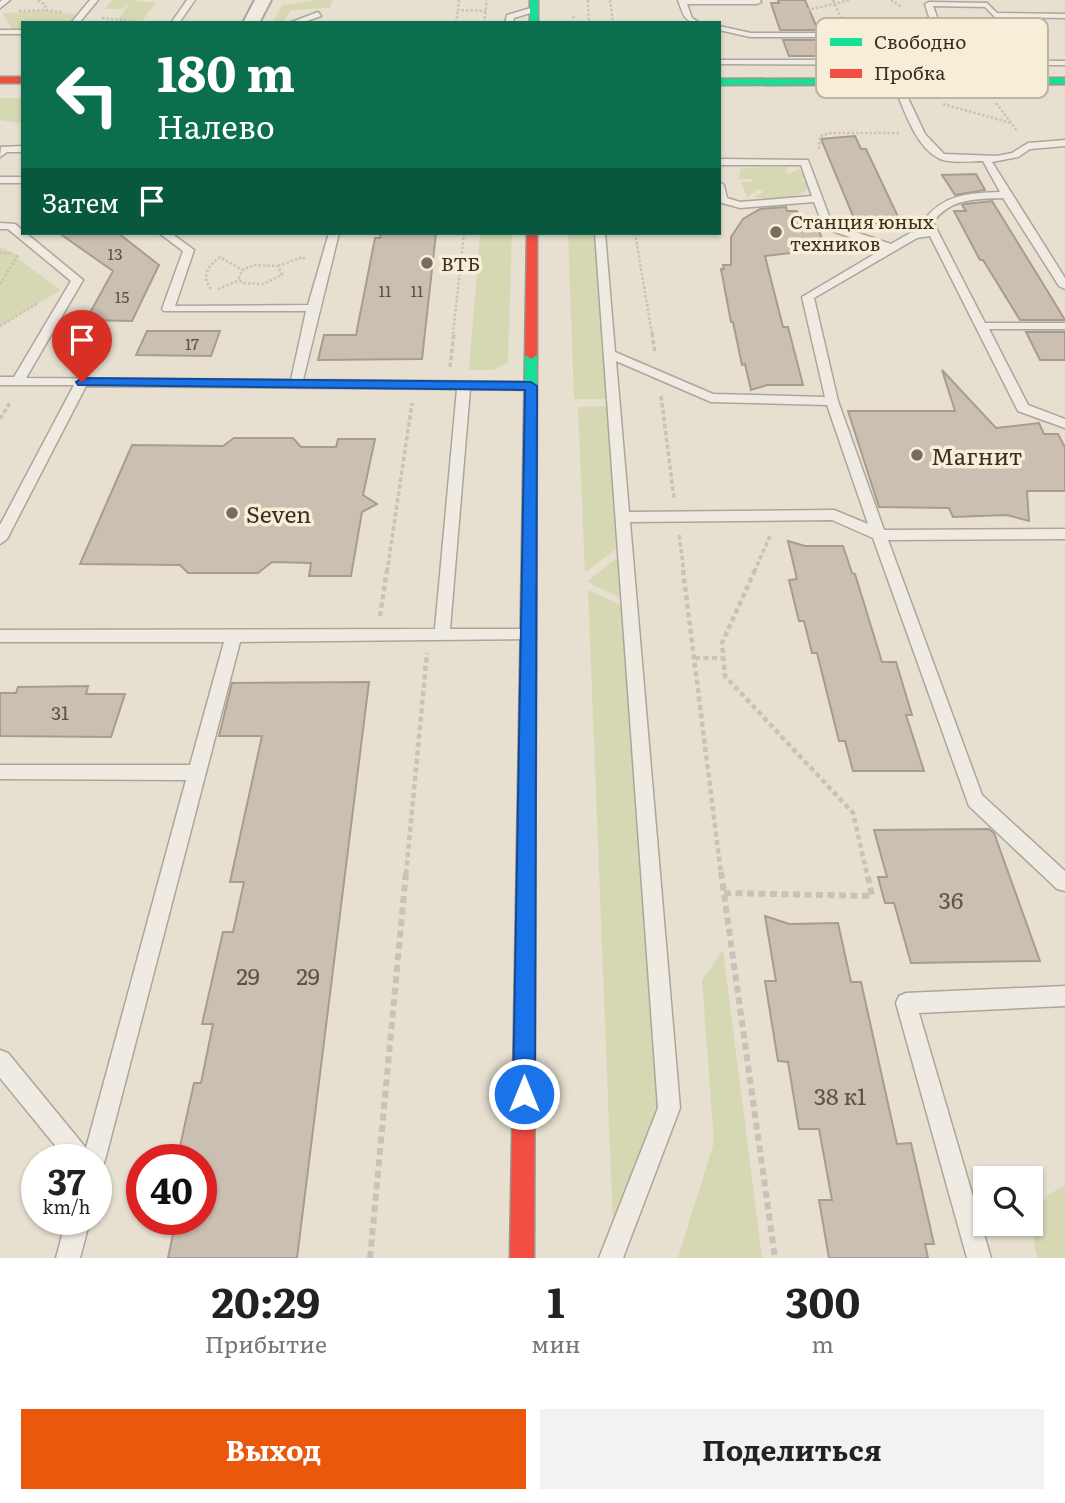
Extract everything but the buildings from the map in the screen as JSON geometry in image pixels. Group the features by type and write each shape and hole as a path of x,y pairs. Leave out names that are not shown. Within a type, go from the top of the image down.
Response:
{"street":[{"path":"252,21 263,0"},
{"path":"266,21 277,0"},
{"path":"0,80 21,80"},
{"path":"721,82 816,81"},
{"path":"522,1258 533,235"}],"lane":[{"path":"0,6 6,0"},
{"path":"77,21 94,0"},
{"path":"177,21 191,0"},
{"path":"692,21 689,19 682,1 757,2 756,0"},
{"path":"928,2 987,5 995,15 1065,16"},
{"path":"509,21 510,17 517,13 534,11"},
{"path":"299,21 318,14"},
{"path":"721,28 750,35 816,35"},
{"path":"0,33 21,32"},
{"path":"721,62 816,62"},
{"path":"904,98 921,134 930,147 942,157 986,159 1015,155 1028,146 1065,143"},
{"path":"0,154 4,149 21,149"},
{"path":"986,159 1065,286"},
{"path":"721,162 805,162 828,226 892,248"},
{"path":"0,180 21,180"},
{"path":"721,192 723,200 740,205 818,199"},
{"path":"1006,195 953,198 935,211 928,222 1023,408 1065,424"},
{"path":"0,226 11,226 21,235"},
{"path":"933,232 914,235 808,298 832,401 975,800 1065,884"},
{"path":"17,382 77,280 22,235"},
{"path":"167,235 189,250 168,309 313,308"},
{"path":"296,384 333,235"},
{"path":"600,235 612,355 669,1108 611,1258"},
{"path":"981,326 1065,326"},
{"path":"612,355 711,398 832,401"},
{"path":"0,381 531,386"},
{"path":"0,539 82,382"},
{"path":"436,635 464,385"},
{"path":"624,517 834,516 879,534 1065,534"},
{"path":"98,1144 234,635"},
{"path":"0,636 528,635"},
{"path":"0,772 197,774"},
{"path":"979,1258 906,1003 1065,996"},
{"path":"0,1061 68,1144"},
{"path":"68,1258 75,1235"}],"path":[{"path":"456,21 459,0"},
{"path":"484,21 486,0"},
{"path":"588,0 589,21"},
{"path":"610,0 613,21"},
{"path":"819,8 833,0 841,18"},
{"path":"790,17 795,13 850,0"},
{"path":"458,10 486,10"},
{"path":"573,21 574,16"},
{"path":"994,100 1028,146"},
{"path":"937,103 1011,123"},
{"path":"805,162 820,160 820,136 831,133 921,134"},
{"path":"448,385 464,235"},
{"path":"635,235 658,374 724,893 775,1258"},
{"path":"0,284 18,255 38,249"},
{"path":"222,297 205,283 205,274 210,265 220,257 242,270"},
{"path":"278,266 282,275 272,283 259,286 242,283 239,273 254,265 278,266 303,257 311,267"},
{"path":"377,635 414,385"},
{"path":"724,893 872,896 853,813 725,676 722,643 779,516"},
{"path":"370,1258 436,635"},
{"path":"695,658 723,658"}],"green space":[{"path":"112,0 156,2 143,20 118,20 131,1 123,9 105,9"},
{"path":"333,0 330,8 291,10 284,21 274,21 282,5"},
{"path":"45,11 80,15 75,21 21,21 21,29 12,29 2,13"},
{"path":"0,98 21,98 21,124 0,120"},
{"path":"788,167 786,172 789,174 798,169 809,177 800,180 811,182 810,188 797,195 776,199 754,197 764,192 758,189 747,197 741,182 751,182 752,179 739,179 740,169"},
{"path":"480,235 512,235 508,362 494,370 469,370"},
{"path":"568,235 595,235 609,399 574,399"},
{"path":"0,247 18,255 17,258 61,290 0,326"},
{"path":"611,406 623,544 585,572 578,407"},
{"path":"625,551 629,602 587,582"},
{"path":"588,590 628,608 665,1107 613,1227"},
{"path":"723,950 762,1258 678,1258 714,1142 702,980"},
{"path":"1065,1186 1065,1258 1038,1258 1033,1236 1043,1236 1043,1201"}],"traffic: fast":[{"path":"534,0 534,21"},
{"path":"1048,81 1065,81"},
{"path":"721,82 816,82"},
{"path":"528,671 531,355"}],"traffic: jam":[{"path":"0,80 21,80"},
{"path":"531,355 532,235"},
{"path":"522,1258 528,671"}],"place":[{"name":"Станция юных техников","path":"776,232"},
{"name":"ВТБ","path":"427,263"},
{"name":"Магнит","path":"917,455"},
{"name":"Seven","path":"232,513"}],"route":[{"path":"82,382 531,386 524,1094"}]}
